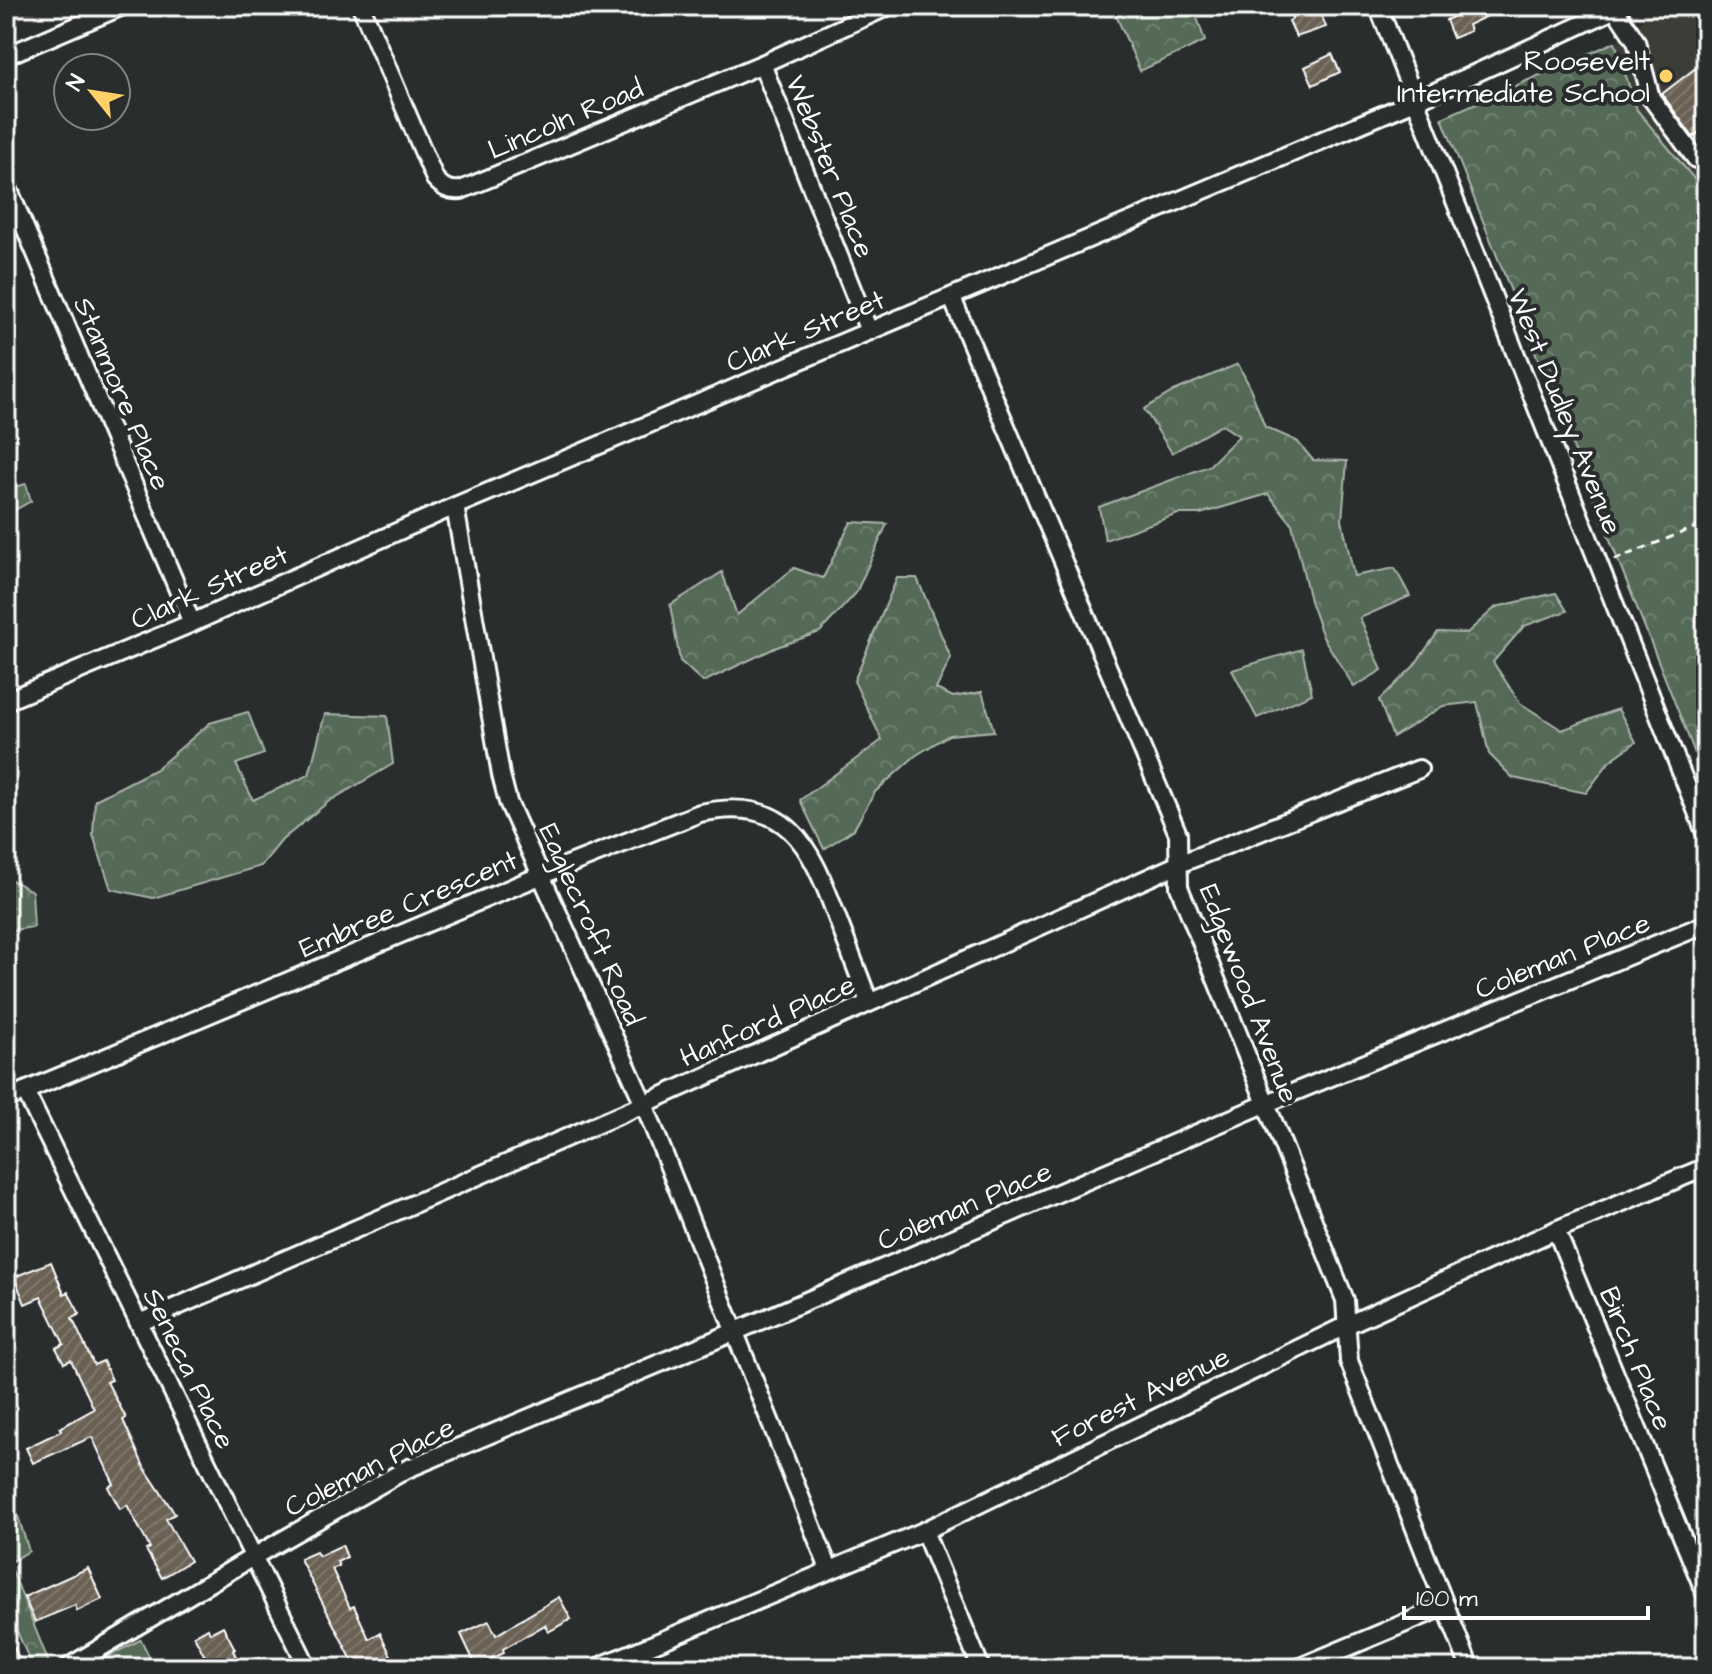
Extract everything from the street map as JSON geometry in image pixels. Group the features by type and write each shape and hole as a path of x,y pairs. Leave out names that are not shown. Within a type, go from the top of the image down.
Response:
{"street":[{"path":"6,56 123,6"},
{"name":"Lincoln Road","path":"361,6 435,179 454,191 762,64 889,6"},
{"name":"West Dudley Avenue","path":"1378,6 1706,835"},
{"path":"1619,8 1636,41 1651,98 1696,159"},
{"name":"Clark Street","path":"6,701 192,623 455,506 1415,101 1619,8"},
{"name":"Webster Place","path":"762,64 869,331"},
{"name":"Stanmore Place","path":"6,183 192,623"},
{"name":"Edgewood Avenue","path":"952,298 1178,834 1179,887 1345,1300 1349,1361 1470,1668"},
{"name":"Eaglecroft Road","path":"455,506 508,802 644,1104 829,1569"},
{"name":"Hanford Place","path":"139,1323 644,1104 1179,864 1419,769"},
{"name":"Embree Crescent","path":"6,1099 542,875 700,813 720,809 740,809 760,814 787,828 814,858 869,1002"},
{"name":"Coleman Place","path":"70,1666 407,1469 1265,1104 1706,924"},
{"name":"Seneca Place","path":"25,1091 308,1668"},
{"name":"Forest Avenue","path":"604,1666 924,1531 1347,1325 1556,1230 1706,1167"},
{"name":"Birch Place","path":"1556,1230 1706,1595"},
{"path":"924,1531 981,1668"},
{"path":"1298,1668 1446,1606"}],"path":[{"path":"1599,566 1706,523"}],"shaded area":[{"path":"6,6 51,6 6,25"},
{"name":"Roosevelt Intermediate School","path":"1659,6 1706,6 1706,193 1637,110 1615,42"}],"green space":[{"path":"1112,6 1193,6 1205,41 1140,71"},
{"path":"1615,42 1637,110 1706,193 1706,781 1442,118"},
{"path":"1238,364 1265,427 1297,441 1313,460 1347,461 1342,520 1354,576 1395,568 1410,596 1360,618 1382,670 1354,687 1323,637 1310,601 1292,524 1268,494 1200,514 1178,514 1105,540 1099,507 1209,466 1239,436 1222,425 1172,453 1144,409 1174,391"},
{"path":"26,484 31,501 6,515 6,489"},
{"path":"851,522 887,524 856,593 820,632 777,647 703,682 680,661 670,605 722,572 737,615 794,568 823,578"},
{"path":"897,578 917,578 951,658 936,689 953,697 982,692 994,731 949,735 915,756 875,792 854,829 824,849 800,800 882,740 854,681"},
{"path":"1556,593 1567,611 1524,626 1493,662 1520,703 1562,730 1618,709 1636,742 1610,761 1586,793 1513,778 1489,754 1477,702 1443,706 1393,737 1379,700 1413,667 1438,632 1467,633 1496,607"},
{"path":"1302,649 1312,694 1257,718 1232,670"},
{"path":"248,712 264,754 236,764 253,800 309,775 325,714 387,716 393,764 328,802 282,840 261,866 153,898 111,889 93,835 95,800 156,769 210,723"},
{"path":"6,877 32,891 34,927 6,931"},
{"path":"6,1478 29,1551 9,1563 51,1668 33,1668 6,1606"},
{"path":"140,1640 155,1668 86,1668"}],"building":[{"path":"1318,6 1326,27 1296,37 1289,21 1292,14"},
{"path":"1454,6 1508,6 1468,25 1470,31 1453,38 1446,20 1457,15"},
{"path":"1332,54 1340,72 1313,85 1305,67"},
{"path":"1706,60 1706,127 1693,137 1662,94"},
{"path":"51,1262 64,1294 68,1292 80,1314 72,1318 94,1365 103,1361 112,1380 107,1382 126,1418 123,1420 144,1467 175,1514 166,1519 190,1561 162,1578 127,1505 120,1509 108,1487 114,1484 92,1437 33,1463 26,1448 61,1431 60,1428 94,1409 71,1360 64,1363 56,1348 64,1344 41,1297 25,1304 14,1277"},
{"path":"342,1545 347,1557 332,1569 369,1639 380,1633 397,1668 356,1668 300,1559 316,1552 319,1556"},
{"path":"88,1568 102,1599 77,1611 75,1605 35,1622 24,1597"},
{"path":"559,1597 571,1619 548,1632 545,1625 503,1649 504,1653 476,1666 461,1634 489,1621 496,1635"},
{"path":"223,1626 242,1668 211,1668 194,1636 208,1628 210,1633"},
{"path":"6,1631 22,1664 14,1668 6,1668"}],"place":[{"name":"Roosevelt Intermediate School","path":"1666,76"}]}
